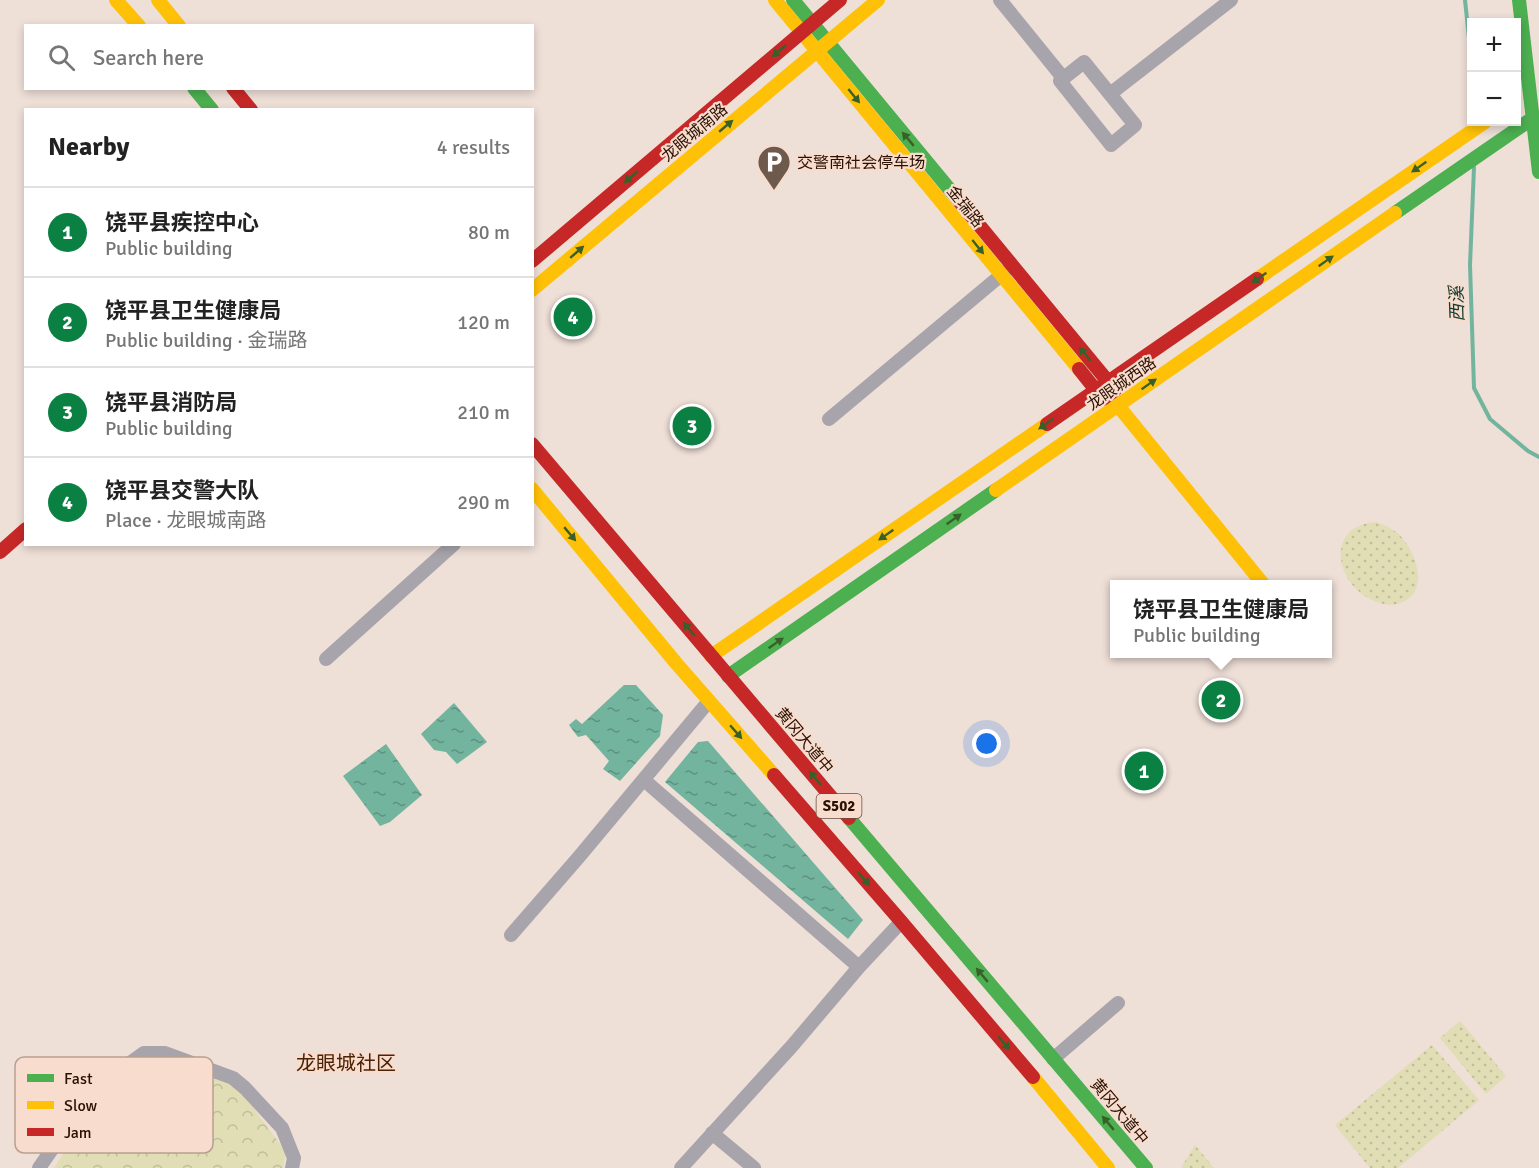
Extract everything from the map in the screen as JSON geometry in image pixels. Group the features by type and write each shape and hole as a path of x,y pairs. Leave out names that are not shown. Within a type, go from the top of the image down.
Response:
{"main road":[{"path":"116,0 137,24"},
{"path":"158,0 177,24"},
{"name":"金瑞路","path":"775,0 807,28 1012,266 1115,390 1103,399 1001,275 822,46"},
{"name":"金瑞路","path":"793,0 807,28"},
{"name":"龙眼城南路","path":"534,259 840,0"},
{"name":"龙眼城南路","path":"534,288 878,0"},
{"path":"1519,0 1539,172"},
{"path":"196,90 210,108"},
{"path":"235,90 249,108"},
{"path":"1521,96 1529,91"},
{"name":"龙眼城西路","path":"715,689 1533,118"},
{"name":"龙眼城西路","path":"711,656 1479,126"},
{"name":"金瑞路","path":"1109,394 1259,580"},
{"name":"黄冈大道中","path":"534,448 560,499 900,922 1015,1055 1108,1168"},
{"name":"黄冈大道中","path":"534,490 560,499 711,656 715,689 922,904 1053,1059 1130,1157 1146,1168"},
{"path":"0,552 24,531"},
{"path":"900,922 922,904"}],"street":[{"path":"1000,0 1064,79"},
{"path":"1110,94 1231,0"},
{"path":"1084,62 1110,94 1135,125 1111,145 1060,81 1084,62"},
{"path":"829,419 1012,266"},
{"path":"326,659 452,546"},
{"path":"511,935 644,780 715,689"},
{"path":"644,780 859,968"},
{"path":"681,1168 900,922"},
{"path":"1053,1059 1118,1003"},
{"path":"138,1057 144,1053 165,1053 176,1057"},
{"path":"213,1071 233,1078 282,1128 294,1158 292,1168"},
{"path":"712,1133 754,1168"},
{"path":"39,1168 49,1153"}],"green space":[{"path":"1376,522 1400,536 1409,547 1417,566 1417,585 1414,593 1407,600 1397,604 1383,604 1370,599 1348,579 1343,567 1341,554 1343,543 1349,533 1360,525"},
{"path":"1460,1021 1506,1076 1486,1094 1440,1038"},
{"path":"1432,1045 1479,1100 1398,1168 1370,1168 1335,1125"},
{"path":"213,1076 237,1086 286,1152 283,1168 54,1168 64,1153 213,1153"},
{"path":"1195,1145 1214,1168 1181,1168"}],"water":[{"path":"624,685 636,685 663,715 660,736 620,781 603,769 609,761 586,735 578,737 569,725 576,719 582,724"},
{"path":"454,703 487,742 457,764 446,752 434,750 421,734"},
{"path":"708,741 863,920 848,939 665,782 698,742"},
{"path":"386,744 422,795 390,822 380,826 343,776"}],"waterway":[{"name":"西溪","path":"1465,0 1467,19"},
{"name":"西溪","path":"1474,167 1470,265 1474,388 1490,419 1528,451 1539,457"}],"traffic: fast":[{"path":"793,0 960,202"},
{"path":"1519,0 1539,172"},
{"path":"196,90 210,108"},
{"path":"1395,213 1533,118"},
{"path":"728,676 996,490"},
{"path":"849,818 1146,1168"}],"traffic: slow":[{"path":"116,0 137,24"},
{"path":"158,0 177,24"},
{"path":"775,0 1079,369"},
{"path":"534,288 878,0"},
{"path":"1257,279 1479,126"},
{"path":"996,490 1395,213"},
{"path":"1111,397 1260,580"},
{"path":"711,656 1047,424"},
{"path":"534,491 676,663 774,775"},
{"path":"1033,1077 1108,1168"}],"traffic: jam":[{"path":"534,259 840,0"},
{"path":"235,90 249,108"},
{"path":"960,202 1115,390 1103,399 1079,369"},
{"path":"1047,424 1257,279"},
{"path":"534,446 849,818"},
{"path":"0,552 24,531"},
{"path":"774,775 1033,1077"}],"place":[{"name":"交警南社会停车场","path":"774,191"},
{"name":"饶平县交警大队","path":"573,317"},
{"name":"饶平县消防局","path":"692,426"},
{"name":"饶平县卫生健康局","path":"1221,700"},
{"name":"饶平县疾控中心","path":"1144,771"}],"district":[{"name":"龙眼城社区","path":"346,1063"}]}
